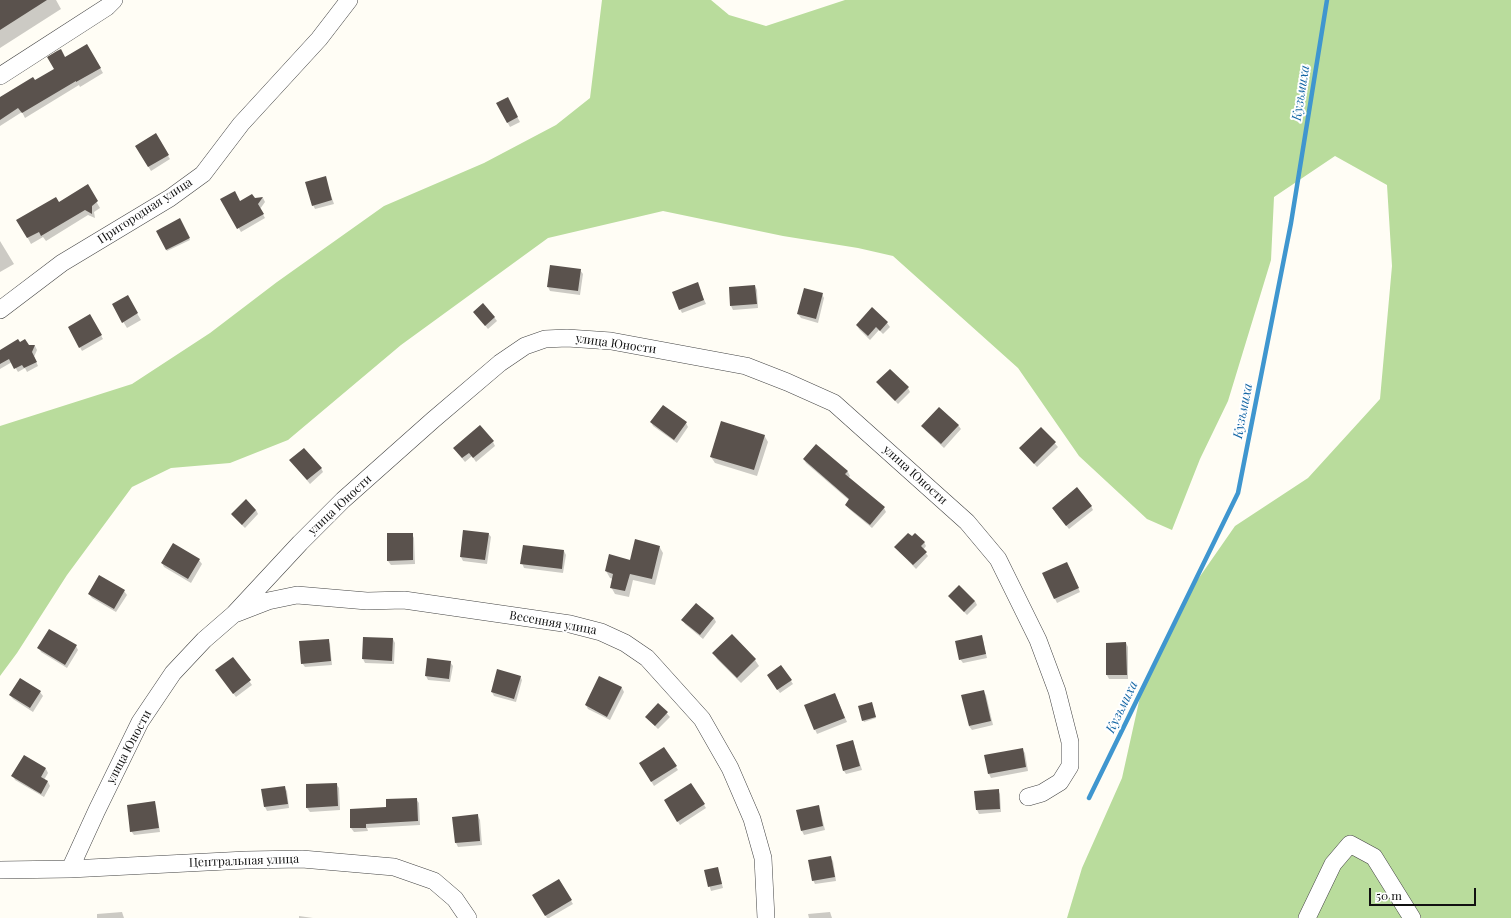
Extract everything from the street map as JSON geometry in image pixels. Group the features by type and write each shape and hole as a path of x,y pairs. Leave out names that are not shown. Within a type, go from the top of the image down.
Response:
{"street":[{"path":"0,76 106,7 114,0"},
{"name":"Пригородная улица","path":"0,310 62,263 170,198 203,174 241,124 319,39 349,0"},
{"name":"улица Юности","path":"70,869 140,722 173,673 204,640 234,614 300,543 343,500 500,363 525,346 545,340 567,338 611,342 746,366 834,403 967,522 998,558 1038,640 1057,691 1070,742 1070,766 1060,782 1042,793 1028,797"},
{"name":"Весенняя улица","path":"234,614 268,601 297,594 366,601 404,600 570,624 601,632 625,643 647,658 702,719 730,768 752,819 763,858 766,918"},
{"path":"1307,918 1333,864 1350,844 1374,857 1412,918"},
{"name":"Центральная улица","path":"0,870 70,869 246,860 302,859 394,866 434,882 455,899 468,918"}],"green space":[{"path":"602,0 711,0 729,15 766,26 845,0 1511,0 1511,918 1067,918 1082,868 1122,778 1142,688 1194,585 1235,526 1308,478 1380,399 1392,266 1387,185 1335,156 1274,197 1271,260 1228,401 1200,459 1172,530 1147,519 1079,456 1018,368 893,256 858,248 783,236 663,211 548,238 401,345 288,440 230,463 171,468 132,487 67,575 17,653 0,676 0,426 132,384 210,333 277,282 384,206 484,163 556,125 590,98"}],"building":[{"path":"0,0 47,0 0,30"},
{"path":"87,44 101,68 22,113 18,108 0,120 0,97 33,77 35,80 54,69 47,57 61,49 65,57"},
{"path":"508,97 518,117 507,123 496,103"},
{"path":"156,133 169,155 148,167 135,146"},
{"path":"326,176 332,200 312,206 305,182"},
{"path":"88,184 98,201 92,206 92,214 85,210 41,236 39,232 27,238 16,220 56,197 59,202"},
{"path":"235,191 240,201 252,194 255,198 263,197 258,204 264,214 237,229 220,199"},
{"path":"180,218 190,238 166,250 156,231"},
{"path":"550,265 581,269 578,291 547,287"},
{"path":"698,282 704,300 679,310 672,292"},
{"path":"755,285 757,304 730,306 729,287"},
{"path":"804,288 823,293 816,319 797,314"},
{"path":"128,295 138,313 122,323 112,304"},
{"path":"483,303 495,317 485,326 473,312"},
{"path":"872,307 888,322 880,331 876,327 868,336 856,325"},
{"path":"90,314 102,335 79,348 68,327"},
{"path":"18,339 20,342 25,339 29,345 35,345 32,352 37,362 24,368 22,365 14,369 9,359 0,364 0,350"},
{"path":"890,369 909,387 895,401 876,382"},
{"path":"663,405 687,422 674,440 650,422"},
{"path":"939,407 959,425 941,444 921,426"},
{"path":"721,421 765,435 754,470 710,457"},
{"path":"480,425 494,441 473,458 469,453 462,458 453,448"},
{"path":"1041,427 1056,442 1034,464 1019,448"},
{"path":"816,444 848,471 845,474 885,507 870,525 845,505 849,499 803,459"},
{"path":"304,448 322,468 307,480 289,460"},
{"path":"1077,487 1092,506 1066,526 1052,508"},
{"path":"246,499 256,510 242,525 231,514"},
{"path":"463,530 489,533 485,560 460,557"},
{"path":"387,533 413,533 413,560 387,561"},
{"path":"908,533 912,536 915,533 925,542 921,546 927,552 913,565 894,547"},
{"path":"635,539 660,546 652,579 630,574 625,591 610,588 613,574 605,571 609,554 630,560"},
{"path":"173,543 200,559 188,579 161,563"},
{"path":"523,545 564,550 562,569 520,564"},
{"path":"1067,562 1079,588 1054,599 1042,573"},
{"path":"99,575 125,590 114,609 88,594"},
{"path":"959,585 975,601 964,612 948,596"},
{"path":"696,603 714,618 700,635 681,620"},
{"path":"49,629 77,645 65,665 37,648"},
{"path":"732,634 756,659 737,678 712,653"},
{"path":"982,635 986,654 959,660 955,641"},
{"path":"363,637 393,638 392,661 362,659"},
{"path":"329,639 331,661 301,664 299,641"},
{"path":"1126,642 1127,675 1106,675 1106,643"},
{"path":"233,657 251,680 233,694 215,670"},
{"path":"427,658 451,661 449,679 425,676"},
{"path":"781,665 792,680 777,690 767,675"},
{"path":"497,669 521,676 514,699 491,692"},
{"path":"599,676 622,687 607,717 585,705"},
{"path":"20,678 41,691 30,708 9,695"},
{"path":"984,690 991,721 969,726 961,695"},
{"path":"835,693 845,718 814,730 804,705"},
{"path":"872,702 876,717 862,721 858,706"},
{"path":"658,703 668,712 655,726 645,717"},
{"path":"853,740 860,766 843,771 836,745"},
{"path":"664,747 677,766 651,782 639,763"},
{"path":"1023,748 1026,767 988,774 984,755"},
{"path":"24,755 46,768 41,777 48,781 41,794 11,776"},
{"path":"337,783 338,806 306,808 306,784"},
{"path":"691,783 705,804 677,822 664,800"},
{"path":"285,786 288,804 264,807 261,789"},
{"path":"999,789 1000,809 976,810 974,791"},
{"path":"417,798 418,821 366,824 366,828 350,828 350,809 386,807 386,799"},
{"path":"155,801 159,828 130,832 127,805"},
{"path":"819,805 823,826 801,831 796,810"},
{"path":"478,814 480,841 455,843 452,817"},
{"path":"831,856 835,877 812,881 808,860"},
{"path":"718,867 722,884 708,887 704,870"},
{"path":"559,879 572,900 545,916 532,895"}],"waterway":[{"name":"Кузьмиха","path":"1089,798 1238,493 1291,223 1327,0"}]}
